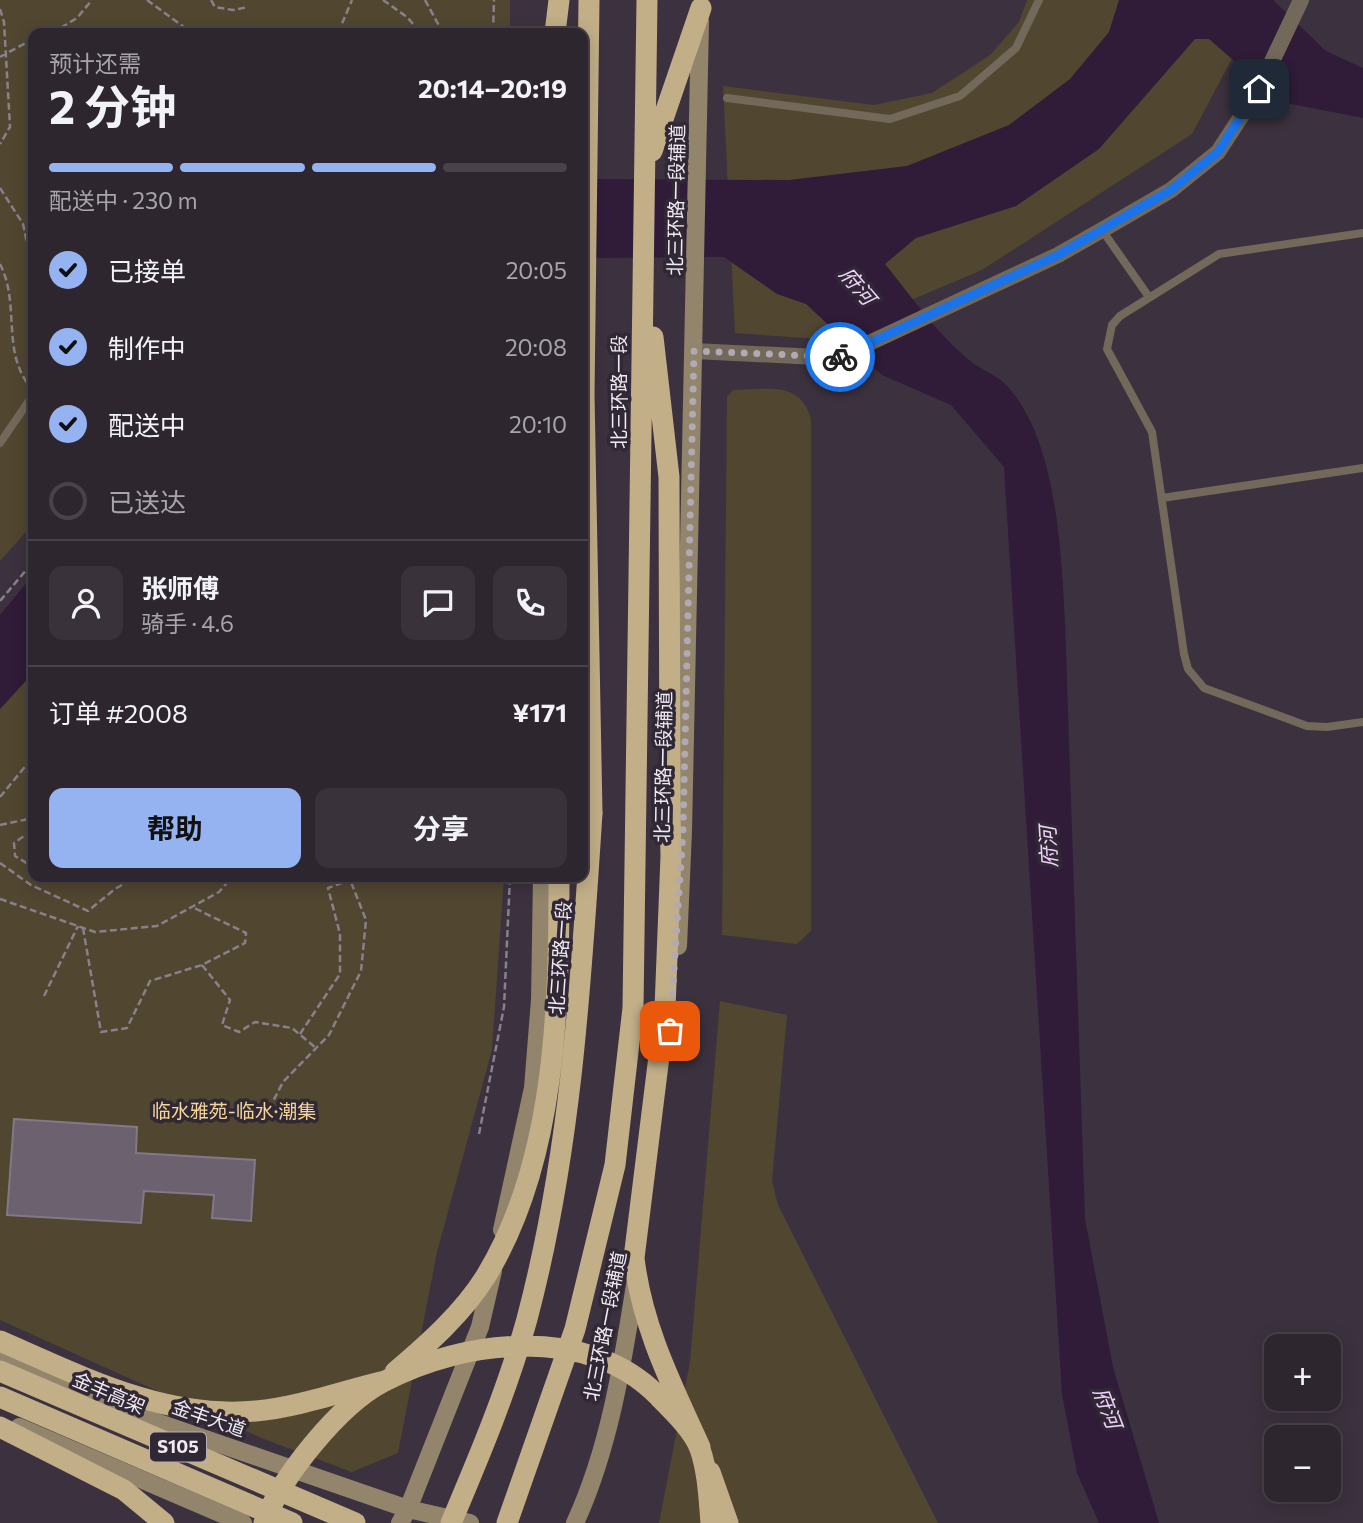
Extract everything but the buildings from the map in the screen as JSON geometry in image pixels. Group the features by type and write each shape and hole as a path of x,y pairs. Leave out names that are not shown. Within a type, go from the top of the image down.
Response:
{"highway":[{"path":"555,28 559,0"},
{"name":"北三环路一段","path":"588,82 589,0"},
{"name":"北三环路一段","path":"507,1523 575,1329 615,1165 633,1008 647,0"},
{"path":"646,169 701,4"},
{"path":"643,265 670,477 671,856 666,1008 634,1258 638,1290 652,1343 700,1447 728,1523"},
{"name":"北三环路一段","path":"588,629 592,813 588,875"},
{"path":"264,1523 284,1482 301,1459 339,1418 425,1347 467,1301 500,1251 523,1197 538,1140 555,1024 559,882"},
{"name":"北三环路一段","path":"451,1523 526,1322 542,1256 563,1145 578,1031 588,882"},
{"path":"0,1341 137,1398 191,1409 258,1411 382,1382 436,1362 492,1350 527,1346 578,1350 614,1363 644,1382 700,1447 712,1523"},
{"name":"金丰高架","path":"0,1371 355,1523"},
{"name":"S105","path":"0,1397 292,1523"},
{"path":"0,1427 124,1490 164,1523"}],"main road":[{"path":"554,0 554,28"},
{"name":"北三环路一段辅道","path":"575,1523 599,1460 627,1337 659,1135 676,979 683,831 701,4"},
{"path":"404,1516 480,1327 533,1088 540,1000 542,882"},
{"name":"金丰大道","path":"0,1356 159,1423 404,1516 470,1523"},
{"path":"0,1418 243,1523"}],"street":[{"path":"694,351 824,358 851,353 1058,255 1102,230 1200,169 1218,152 1259,89 1301,0"}],"lane":[{"path":"727,98 890,119 960,96 1016,48 1039,0"},
{"path":"1102,230 1149,296"},
{"path":"1363,233 1219,254 1149,296 1112,325 1107,349 1152,432 1184,654 1195,680 1205,688 1307,726 1327,727 1363,722"},
{"path":"0,443 28,402"},
{"path":"1162,498 1363,468"}],"path":[{"path":"65,28 92,0"},
{"path":"147,0 185,28"},
{"path":"211,0 215,7 248,7"},
{"path":"340,28 352,0"},
{"path":"383,0 407,17 417,28"},
{"path":"425,0 440,28"},
{"path":"493,28 494,0"},
{"path":"0,9 6,52 10,127 0,144"},
{"path":"0,57 28,41"},
{"path":"0,188 23,224 28,248"},
{"path":"0,264 12,300 12,352 19,371 28,382"},
{"path":"0,601 28,568"},
{"path":"0,797 28,763"},
{"path":"0,825 28,819"},
{"path":"28,834 13,843 15,856 28,864"},
{"path":"0,863 31,885 75,908 88,911 127,882"},
{"path":"0,899 95,932 157,926 219,892 228,882"},
{"path":"300,1034 340,974 340,934 328,888 341,882"},
{"path":"269,1109 283,1083 329,1034 361,971 366,920 352,882"},
{"path":"479,1134 503,1007 510,882"},
{"path":"83,928 101,1032 127,1028 150,981 202,965 245,943 246,933 192,907"},
{"path":"44,996 78,926"},
{"path":"202,965 230,1000 222,1025 239,1032 255,1022 292,1028 316,1048"}],"green space":[{"path":"0,0 510,0 510,28 28,28 28,530 0,561"},
{"path":"1027,0 1263,0 1192,134 982,270 819,339 735,333 723,86 874,105 932,93 990,55 1019,22"},
{"path":"770,389 790,393 799,398 811,419 811,931 797,944 722,935 727,397 733,390"},
{"name":"临水雅苑-临水·潮集","path":"28,678 28,882 504,882 492,1050 437,1252 398,1453 352,1472 264,1439 0,1320 0,709"},
{"path":"720,1001 787,1015 772,1181 778,1205 938,1523 659,1523 690,1362"}],"water":[{"name":"府河","path":"1119,0 1273,0 1326,51 1363,68 1363,118 1281,102 1209,39 1195,39 1099,149 1016,206 916,238 885,264 946,338 973,363 1004,383 1022,405 1046,463 1058,529 1065,621 1085,1219 1113,1367 1159,1523 1099,1523 1077,1473 1062,1394 1004,467 951,405 882,375 806,304 777,294 724,257 588,258 588,179 789,180 907,166 1009,125 1070,79 1109,32"},
{"path":"28,581 28,678 0,709 0,615"}],"way so far":[{"path":"670,1031 676,979 683,831 694,351 840,357"}],"route":[{"path":"840,357 1058,255 1171,190 1218,152 1241,121 1259,89"}]}
